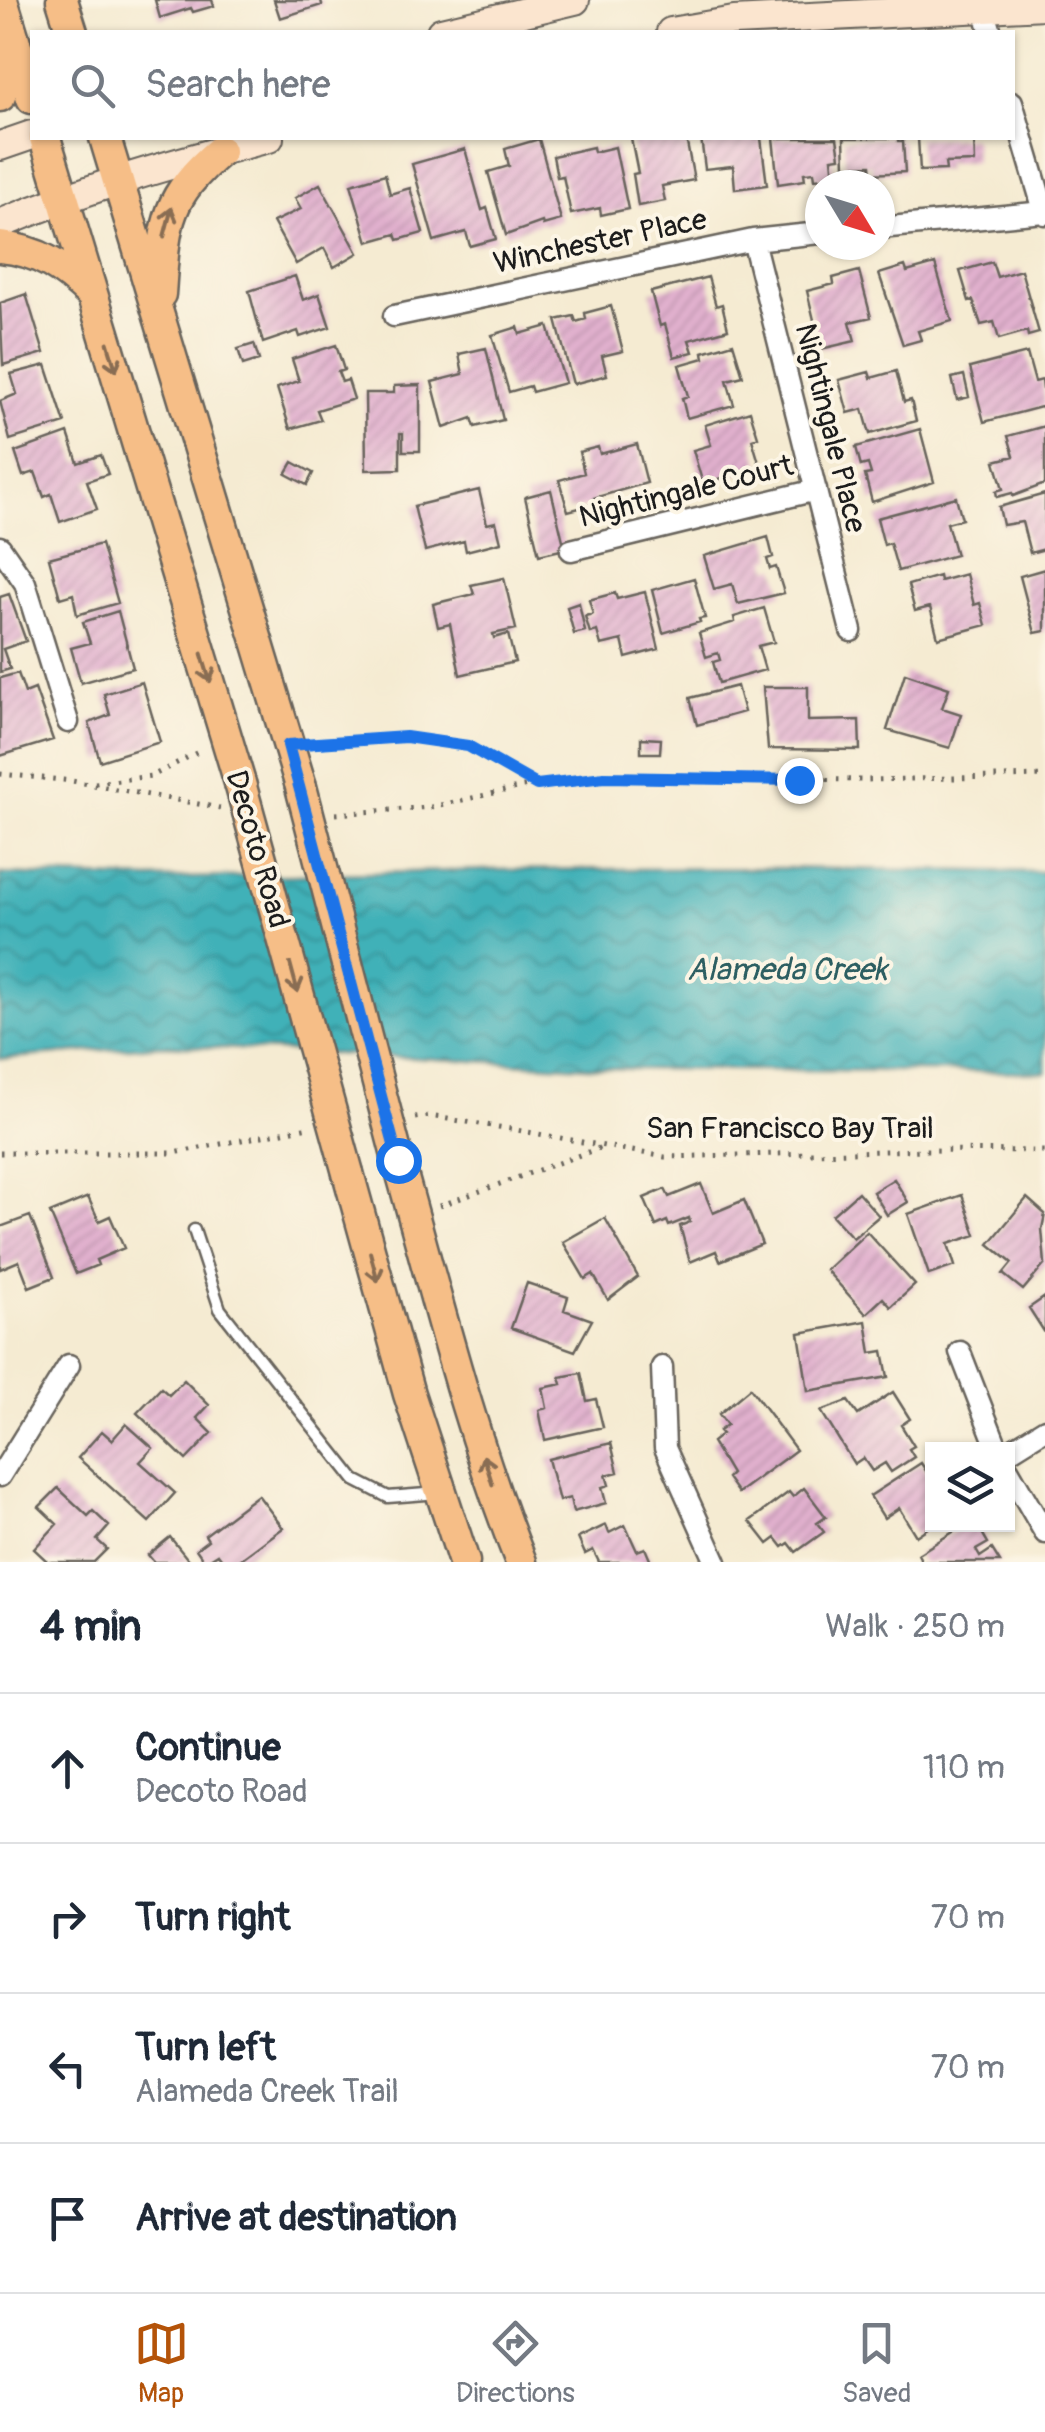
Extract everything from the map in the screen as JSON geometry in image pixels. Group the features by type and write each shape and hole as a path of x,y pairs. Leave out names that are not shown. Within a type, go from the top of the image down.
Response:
{"main road":[{"path":"62,0 72,30"},
{"path":"449,30 575,0"},
{"path":"682,30 734,21 985,13 1045,5"},
{"path":"0,96 5,78 5,11"},
{"path":"5,11 30,92"},
{"path":"0,146 30,135"},
{"name":"Decoto Road","path":"46,140 240,783 440,1493 464,1562"},
{"name":"Decoto Road","path":"106,140 300,783 458,1376 500,1510 521,1562"},
{"path":"0,224 118,179 261,140"},
{"path":"158,312 165,226 173,204 198,170 220,151"},
{"path":"0,246 64,267 94,297"}],"street":[{"path":"895,227 1045,213 1015,112"},
{"name":"Winchester Place","path":"394,316 753,240 805,235"},
{"name":"Nightingale Place","path":"753,240 852,631"},
{"name":"Nightingale Court","path":"571,550 816,490"},
{"path":"0,548 25,583 68,722"},
{"path":"960,1352 995,1442"},
{"path":"0,1476 69,1365"},
{"path":"662,1367 665,1448 716,1562"},
{"path":"1015,1448 1045,1429"},
{"path":"1015,1481 1045,1533"}],"lane":[{"path":"194,1230 220,1308 355,1480 388,1498 440,1493"}],"path":[{"path":"0,774 88,784 152,776 226,737"},
{"path":"288,745 406,737 468,746 537,785 604,777 865,780 1045,776"},
{"name":"San Francisco Bay Trail","path":"410,1118 430,1116 666,1157 1045,1151"},
{"path":"0,1153 174,1153 314,1127"},
{"path":"414,1216 605,1146"}],"water":[{"name":"Alameda Creek","path":"780,868 1045,872 1045,1072 628,1069 163,1045 0,1059 0,874 149,879 487,870"}],"building":[{"path":"155,0 212,0 214,6 193,12 191,8 160,18"},
{"path":"274,0 321,0 322,5 280,18"},
{"path":"539,140 561,220 543,225 542,222 506,235 488,172 509,166 505,149"},
{"path":"631,140 686,140 694,180 662,186 665,201 638,206 633,174 638,173"},
{"path":"701,140 761,140 767,185 735,189 733,166 705,169"},
{"path":"773,140 837,140 840,157 832,158 833,170 805,170 805,180 778,184"},
{"path":"844,140 903,141 905,172 872,170 871,165 845,166"},
{"path":"918,140 974,140 975,162 945,163 946,170 920,171"},
{"path":"593,147 594,152 615,147 628,209 601,215 600,208 571,214 563,176 557,177 553,156"},
{"path":"465,149 482,210 487,208 496,239 470,246 466,232 434,241 412,164"},
{"path":"385,174 390,194 410,188 423,233 398,240 396,234 368,242 351,184"},
{"path":"320,184 358,253 334,267 324,248 296,264 273,222 301,209 295,198"},
{"path":"992,262 997,277 1021,270 1039,333 1028,336 1027,331 999,339 994,322 981,325 960,271"},
{"path":"935,264 952,321 918,331 921,340 903,345 879,274 905,266 907,272"},
{"path":"859,271 871,317 850,322 855,341 821,349 807,291 834,284 833,278"},
{"path":"295,276 303,300 319,294 330,327 300,337 298,331 263,343 249,291"},
{"path":"708,277 716,306 722,304 728,329 689,340 693,352 674,357 651,292"},
{"path":"26,294 44,353 3,365 0,303"},
{"path":"611,306 623,351 602,356 607,375 573,384 556,320 574,316 576,322 586,319 585,313"},
{"path":"548,326 565,383 532,392 530,386 509,392 492,335 518,327 520,334"},
{"path":"733,343 743,376 727,380 734,405 687,418 682,398 688,396 679,365"},
{"path":"254,344 259,360 243,365 238,349"},
{"path":"336,345 344,370 338,372 342,382 348,380 354,399 317,410 321,420 290,429 277,388 299,381 292,359"},
{"path":"486,348 503,420 475,427 472,418 444,428 432,382 463,374 459,354"},
{"path":"1027,353 1035,382 1042,380 1045,406 984,422 970,368"},
{"path":"46,365 65,423 10,440 0,401 17,394 11,374"},
{"path":"896,371 904,402 911,400 916,421 870,434 863,409 848,413 839,380 869,372 871,378"},
{"path":"964,375 969,397 957,400 952,378"},
{"path":"420,385 420,451 403,451 400,433 400,469 366,470 365,393 394,393 394,386"},
{"path":"750,411 758,437 752,439 760,466 703,484 693,450 711,445 705,425"},
{"path":"1045,426 1045,484 1013,496 1012,493 997,497 996,491 1003,489 995,461 1014,456 1008,436"},
{"path":"920,429 934,482 872,502 865,475 871,474 868,464 861,466 856,447"},
{"path":"68,433 78,463 101,455 108,474 87,481 97,509 60,522 51,494 44,497 35,472 23,476 15,452"},
{"path":"637,444 647,483 594,498 595,504 568,511 559,480 584,473 579,452 598,447 600,454"},
{"path":"293,462 313,473 307,485 286,474"},
{"path":"479,490 487,524 496,522 501,542 466,551 464,541 425,551 414,506"},
{"path":"551,490 565,549 539,555 525,497"},
{"path":"1045,494 1045,549 1030,553 1022,522 1003,525 999,507"},
{"path":"956,497 962,519 947,523 956,555 898,571 890,543 884,545 877,518"},
{"path":"768,537 773,557 767,559 770,569 776,567 784,593 738,604 732,584 714,589 704,556"},
{"path":"101,544 118,603 77,615 73,594 60,598 49,558"},
{"path":"1045,569 1045,631 1035,633 1020,576"},
{"path":"966,574 974,605 980,603 986,625 938,638 930,607 915,611 908,585 939,576 940,581"},
{"path":"504,578 516,629 493,634 494,638 508,634 515,662 460,675 450,624 438,627 433,604 474,594 471,585"},
{"path":"694,578 705,618 663,633 652,590"},
{"path":"645,592 659,649 626,658 622,640 601,645 597,631 590,633 585,616 593,614 589,600 615,593 617,599"},
{"path":"9,594 26,641 3,649 10,669 0,672 0,597"},
{"path":"579,603 585,631 574,634 567,607"},
{"path":"764,608 774,642 758,646 765,670 719,683 713,662 720,660 718,653 706,657 699,633"},
{"path":"118,611 133,668 81,683 71,648 90,643 83,622"},
{"path":"18,673 25,693 35,689 53,740 0,756 0,678"},
{"path":"905,673 949,688 942,708 961,714 950,748 887,730"},
{"path":"142,682 160,742 100,761 89,723 110,715 104,694"},
{"path":"737,686 744,712 697,725 690,698"},
{"path":"763,687 808,687 808,721 859,720 860,750 768,749"},
{"path":"641,738 661,739 660,753 641,753"},
{"path":"894,1179 908,1202 887,1215 873,1192"},
{"path":"701,1184 713,1213 744,1200 762,1244 720,1261 716,1251 690,1262 680,1226 690,1222 689,1218 669,1226 667,1221 656,1226 644,1198 665,1189 669,1197"},
{"path":"858,1192 879,1216 853,1238 832,1215"},
{"path":"962,1195 976,1235 948,1244 955,1266 929,1275 908,1214"},
{"path":"88,1197 99,1221 110,1216 124,1248 76,1274 50,1213"},
{"path":"1027,1198 1045,1214 1045,1264 1023,1290 1003,1274 1012,1263 989,1244"},
{"path":"30,1216 54,1277 29,1287 19,1261 0,1269 0,1227"},
{"path":"605,1218 638,1277 608,1300 593,1274 585,1279 563,1242"},
{"path":"867,1232 915,1285 891,1307 883,1298 866,1314 826,1270"},
{"path":"527,1283 568,1297 564,1310 592,1320 575,1351 511,1328"},
{"path":"1045,1297 1045,1333 1029,1308"},
{"path":"866,1321 871,1353 883,1351 888,1377 808,1391 799,1333"},
{"path":"581,1373 587,1401 596,1399 603,1427 545,1440 539,1410 547,1408 543,1388 562,1384 560,1377"},
{"path":"184,1380 209,1405 197,1418 212,1433 186,1460 137,1413 161,1388 169,1395"},
{"path":"750,1388 796,1450 738,1493 712,1442 727,1425 719,1414"},
{"path":"893,1392 910,1419 901,1425 914,1446 909,1449 914,1457 891,1472 885,1463 872,1471 863,1458 854,1464 821,1411 848,1401 858,1415"},
{"path":"126,1424 153,1448 140,1462 175,1493 149,1522 78,1458 102,1431 112,1440"},
{"path":"611,1443 618,1472 606,1475 609,1485 602,1487 606,1503 573,1512 570,1498 559,1501 548,1459"},
{"path":"921,1463 925,1469 925,1530 916,1536 899,1508 884,1518 870,1496"},
{"path":"58,1488 88,1516 93,1511 109,1526 97,1540 107,1549 94,1562 48,1562 34,1549 57,1524 39,1507"},
{"path":"804,1488 826,1517 817,1523 824,1532 796,1552 789,1543 783,1547 776,1538 768,1544 750,1521 789,1492 793,1497"},
{"path":"258,1495 283,1528 237,1562 224,1562 218,1554 205,1562 196,1549 208,1540 205,1535"},
{"path":"606,1525 609,1533 625,1525 637,1551 645,1548 651,1562 599,1562 593,1550 585,1554 578,1538"},
{"path":"953,1532 982,1532 988,1543 976,1550 980,1557 992,1549 1000,1562 922,1562 918,1554"},
{"path":"170,1537 190,1562 154,1562 148,1555"}],"route":[{"path":"398,1160 288,745 406,737 468,746 537,785 604,777 799,780"}]}
